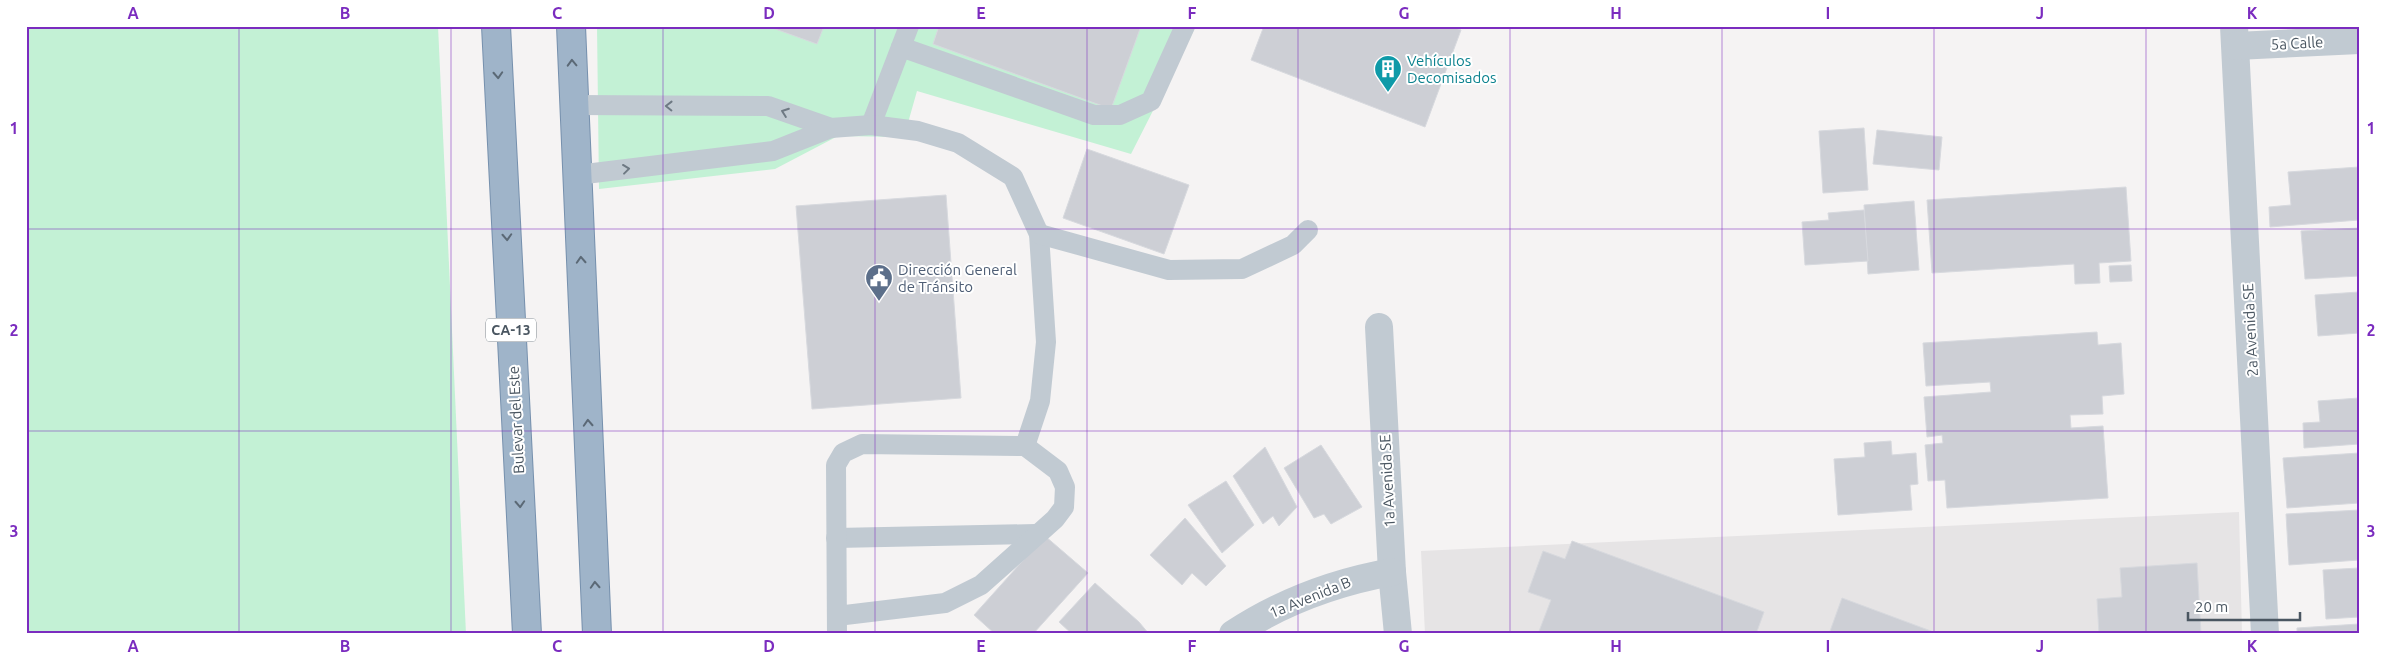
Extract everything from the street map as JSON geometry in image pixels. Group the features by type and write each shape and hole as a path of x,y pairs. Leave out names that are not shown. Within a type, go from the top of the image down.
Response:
{"highway":[{"name":"Bulevar del Este","path":"496,26 527,634"},
{"path":"571,26 597,634"}],"street":[{"name":"5a Calle","path":"2235,36 2359,40"},
{"name":"2a Avenida SE","path":"2235,36 2265,634"},
{"name":"1a Avenida SE","path":"1379,327 1392,572 1398,634"},
{"name":"1a Avenida B","path":"1233,634 1257,618 1350,580 1392,572"}],"lane":[{"path":"872,125 909,26"},
{"path":"901,47 1000,84 1094,115 1120,115 1151,101 1185,26"},
{"path":"574,104 768,106 831,128"},
{"path":"577,175 773,151 831,128 872,125 918,131 958,142 1013,177 1039,234 1046,342 1040,402 1026,446"},
{"path":"1039,234 1169,270 1242,269 1293,245 1308,230"},
{"path":"862,444 1026,446 1058,471 1065,487 1064,507 1055,519 1036,534 981,585 946,603 837,625 836,465 843,452 862,444"},
{"path":"836,538 1036,534"}],"shaded area":[{"path":"2239,512 2242,634 1425,634 1421,551"}],"green space":[{"path":"26,26 438,26 466,634 26,634"},
{"path":"597,26 1196,26 1131,154 917,91 904,137 838,136 775,169 599,189"}],"building":[{"path":"767,26 824,26 817,44"},
{"path":"939,26 1141,26 1111,109 933,44"},
{"name":"Vehículos Decomisados","path":"1264,26 1450,26 1461,30 1425,127 1251,60"},
{"path":"1864,128 1868,190 1823,193 1819,131"},
{"path":"1877,130 1942,137 1939,170 1873,164"},
{"path":"1087,149 1189,185 1164,254 1063,218"},
{"path":"2359,167 2359,220 2270,227 2269,207 2291,205 2288,172"},
{"path":"2126,187 2131,261 2099,263 2100,283 2075,284 2074,264 1932,273 1927,200"},
{"name":"Dirección General de Tránsito","path":"946,195 961,398 812,409 796,206"},
{"path":"1914,201 1919,270 1868,274 1864,205"},
{"path":"1864,210 1868,261 1805,265 1802,222 1829,220 1828,213"},
{"path":"2359,228 2359,276 2305,279 2301,231"},
{"path":"2131,265 2132,281 2110,282 2109,266"},
{"path":"2359,292 2359,333 2318,336 2315,295"},
{"path":"2097,332 2098,345 2121,343 2124,394 2102,396 2103,414 2070,415 2071,428 2103,426 2108,498 1947,508 1945,480 1928,481 1925,445 1943,443 1942,435 1927,437 1924,397 1991,392 1990,382 1926,386 1923,343"},
{"path":"2359,398 2359,444 2304,448 2303,423 2320,422 2318,401"},
{"path":"1891,441 1892,455 1916,453 1918,484 1910,485 1912,510 1838,515 1834,459 1865,457 1864,443"},
{"path":"1321,445 1362,507 1331,524 1324,514 1314,518 1284,468"},
{"path":"1265,447 1297,507 1279,526 1273,516 1263,524 1233,476"},
{"path":"2359,453 2359,503 2287,508 2283,458"},
{"path":"1226,481 1254,525 1222,553 1188,505"},
{"path":"2359,510 2359,560 2289,565 2286,514"},
{"path":"1185,518 1226,566 1206,586 1192,573 1182,585 1150,555"},
{"path":"1045,536 1088,573 1033,634 995,634 974,615"},
{"path":"1572,541 1764,612 1756,634 1538,634 1551,600 1528,592 1543,551 1565,559"},
{"path":"2197,563 2201,634 2099,634 2097,599 2122,597 2120,568"},
{"path":"2359,568 2359,617 2326,619 2323,570"},
{"path":"1095,583 1139,622 1149,634 1072,634 1059,622"},
{"path":"1842,598 1939,634 1829,634"},
{"path":"2359,624 2359,634 2297,634 2297,628"}],"place":[{"name":"Vehículos Decomisados","path":"1388,93"},
{"name":"Dirección General de Tránsito","path":"879,302"}]}
